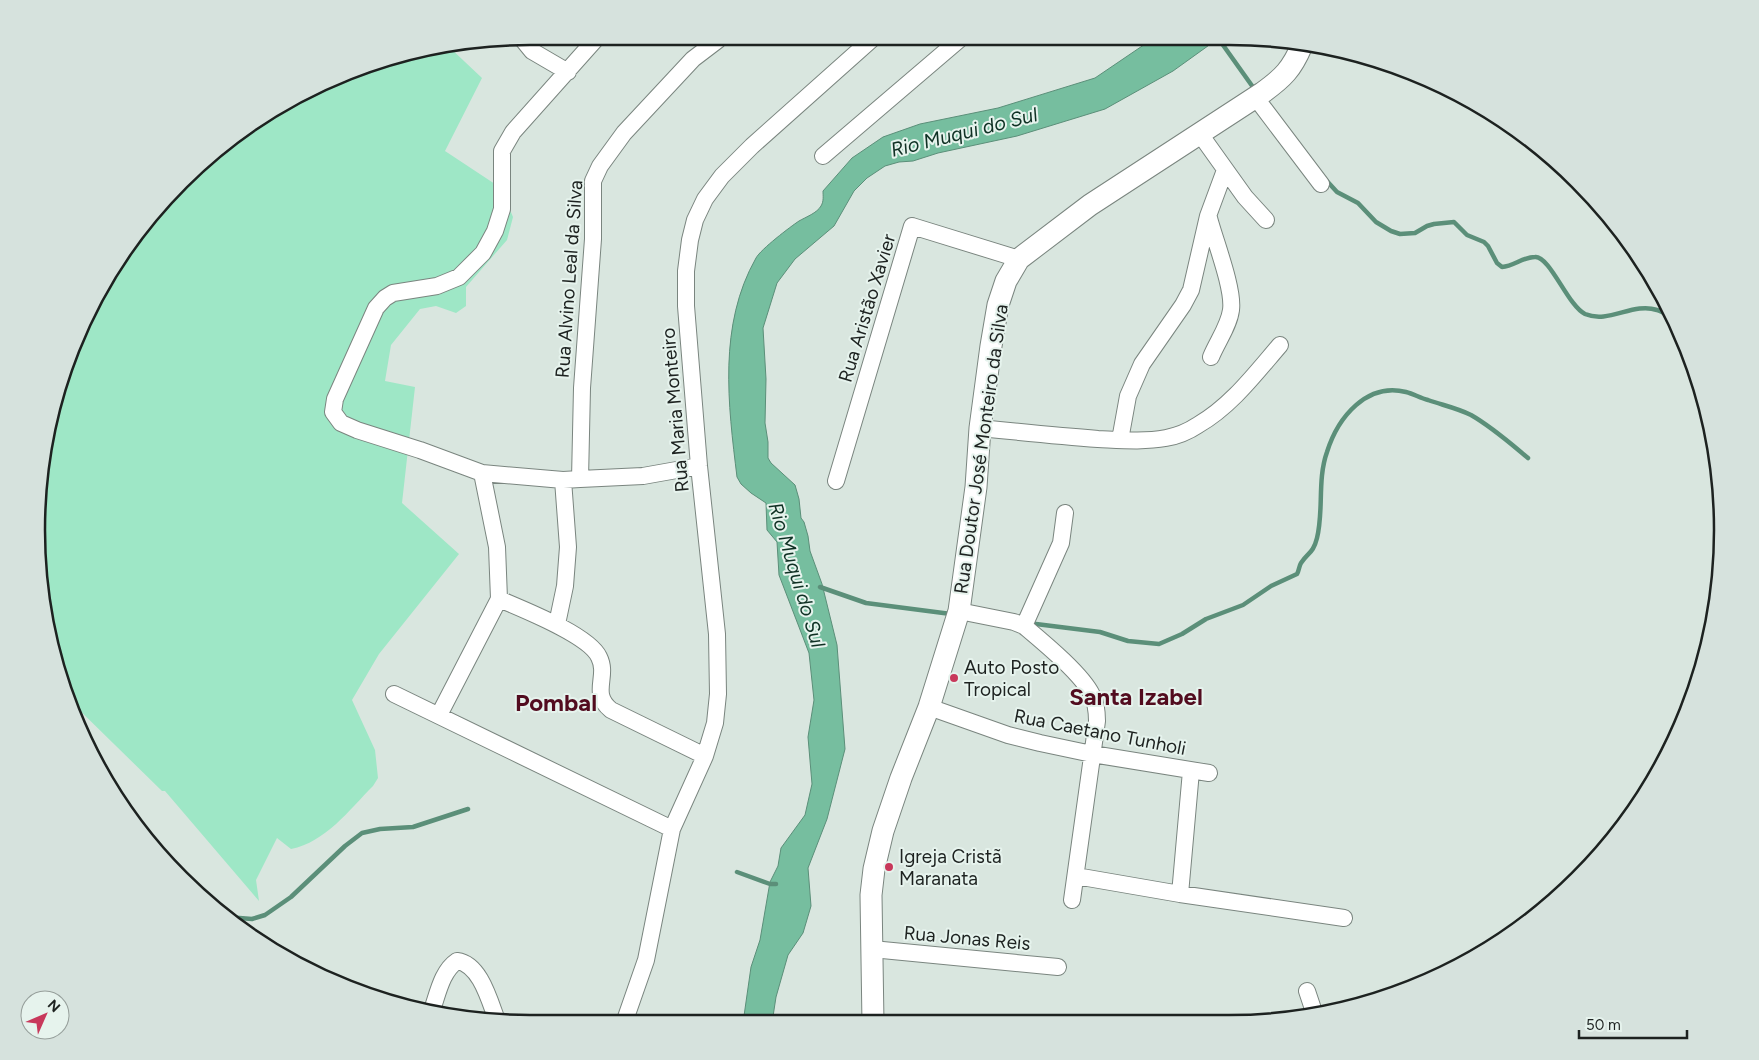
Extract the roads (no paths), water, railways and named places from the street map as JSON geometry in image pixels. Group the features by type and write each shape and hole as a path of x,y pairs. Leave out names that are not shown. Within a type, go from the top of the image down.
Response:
{"main road":[{"name":"Rua Doutor José Monteiro da Silva","path":"873,1015 871,895 874,869 883,831 901,778 929,707 959,611 976,487 980,428 991,346 998,305 1006,281 1019,259 1090,205 1256,98 1283,78 1296,60 1300,50"}],"street":[{"path":"527,45 532,51 568,72"},
{"path":"591,45 513,132 502,151 502,208 495,231 483,253 459,277 437,286 393,293 385,298 376,308 335,399 333,412 341,423 482,473 563,480 643,476 699,466"},
{"name":"Rua Alvino Leal da Silva","path":"580,479 582,388 593,239 594,181 600,166 624,133 693,59 711,45"},
{"name":"Rua Maria Monteiro","path":"627,1015 646,960 671,836 705,756 715,723 718,694 716,634 699,466 686,306 686,271 690,240 695,220 705,199 722,176 752,146 865,45"},
{"path":"823,156 952,45"},
{"path":"1256,98 1320,184"},
{"path":"1200,134 1224,170 1266,220"},
{"path":"1120,440 1128,396 1142,364 1183,305 1191,290 1208,216 1224,170"},
{"path":"1208,216 1228,283 1231,308 1210,357"},
{"name":"Rua Aristão Xavier","path":"836,481 912,226 1019,259"},
{"path":"980,428 1134,441 1167,438 1199,425 1237,393 1280,346"},
{"path":"439,715 499,599 497,547 482,473"},
{"path":"557,624 565,586 568,547 563,480"},
{"path":"1024,626 1062,543 1064,513"},
{"path":"499,599 557,624 596,650 602,668 600,696 604,704 611,710 705,756"},
{"path":"959,611 1014,622 1024,626 1082,680 1092,694 1096,706 1097,721 1072,900"},
{"path":"394,694 439,715 671,836"},
{"name":"Rua Caetano Tunholi","path":"929,707 1008,735 1092,754 1209,773"},
{"path":"1180,894 1191,771"},
{"path":"1076,876 1180,894 1344,918"},
{"name":"Rua Jonas Reis","path":"872,949 1058,966"},
{"path":"434,1006 444,975 451,965 457,961 465,962 474,968 494,1014"},
{"path":"1307,991 1313,1008"}],"water":[{"name":"Rio Muqui do Sul","path":"1144,45 1209,45 1173,71 1105,109 1017,136 885,166 867,178 854,191 834,226 795,259 777,283 763,328 766,379 765,423 768,458 795,485 810,551 822,584 837,645 845,749 827,819 808,868 811,906 803,933 788,955 776,997 773,1015 744,1015 751,967 760,940 770,882 778,866 781,848 805,815 812,784 808,737 814,700 809,653 779,575 777,542 767,530 766,503 751,493 741,484 737,477 729,393 729,365 731,337 736,310 744,284 759,254 789,228 817,211 823,202 823,191 852,158 883,137 920,124 998,108 1095,78"}],"waterway":[{"path":"1223,45 1255,90"},
{"path":"1326,180 1337,192 1358,203 1376,222 1391,231 1400,234 1415,233 1434,224 1454,222 1467,235 1484,242 1497,263 1502,267 1531,257 1541,259 1553,272 1572,302 1585,314 1603,316 1648,308 1662,312"},
{"path":"1028,623 1100,632 1128,641 1159,644 1182,634 1206,619 1243,605 1271,586 1297,574 1301,563 1312,550 1317,538 1322,473 1332,439 1338,426 1356,405 1367,397 1379,392 1392,390 1406,392 1471,415 1494,430 1528,458"},
{"name":"Rio Muqui do Sul","path":"820,587 866,603 951,614"},
{"path":"239,918 252,919 265,915 291,897 345,846 362,833 380,829 413,827 468,809"},
{"path":"737,872 770,884 776,884"}],"place":[{"name":"Auto Posto Tropical","path":"954,678"},
{"name":"Igreja Cristã Maranata","path":"889,867"}],"district":[{"name":"Santa Izabel","path":"1136,696"},
{"name":"Pombal","path":"556,702"}]}
